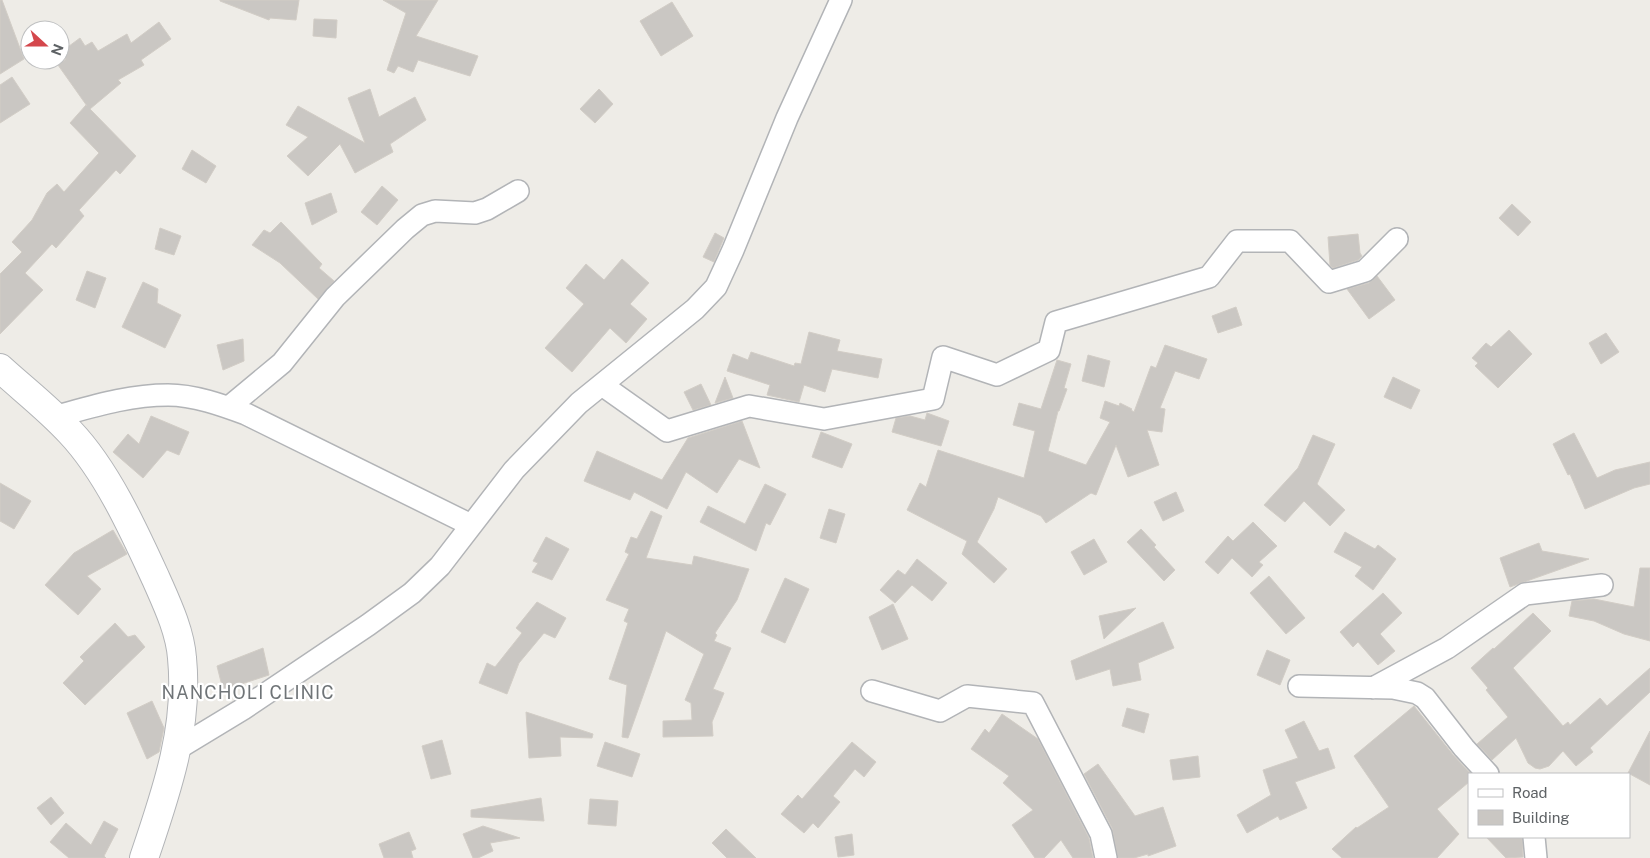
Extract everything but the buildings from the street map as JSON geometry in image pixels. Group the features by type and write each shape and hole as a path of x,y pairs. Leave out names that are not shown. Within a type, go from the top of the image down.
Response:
{"street":[{"path":"177,749 243,709 412,593 440,566 514,470 579,403 695,309 716,287 734,250 786,118 841,0"},
{"path":"229,408 282,363 335,297 422,215 435,211 476,212 487,209 518,191"},
{"path":"602,385 666,430 749,406 824,419 933,399 943,357 997,375 1049,350 1056,322 1209,277 1237,241 1290,241 1329,282 1364,271 1397,239"},
{"path":"0,368 70,432 100,470 143,550 172,617 182,657 183,695 177,749 167,790 144,858"},
{"path":"54,417 121,399 168,395 196,399 246,414 472,525"},
{"path":"1373,688 1447,648 1525,594 1602,585"},
{"path":"1299,686 1373,688 1417,693 1425,698 1464,748 1487,773"},
{"path":"872,691 940,711 967,696 1034,703 1101,834 1106,858"},
{"path":"1534,838 1536,858"}],"district":[{"name":"NANCHOLI CLINIC","path":"248,693"}]}
